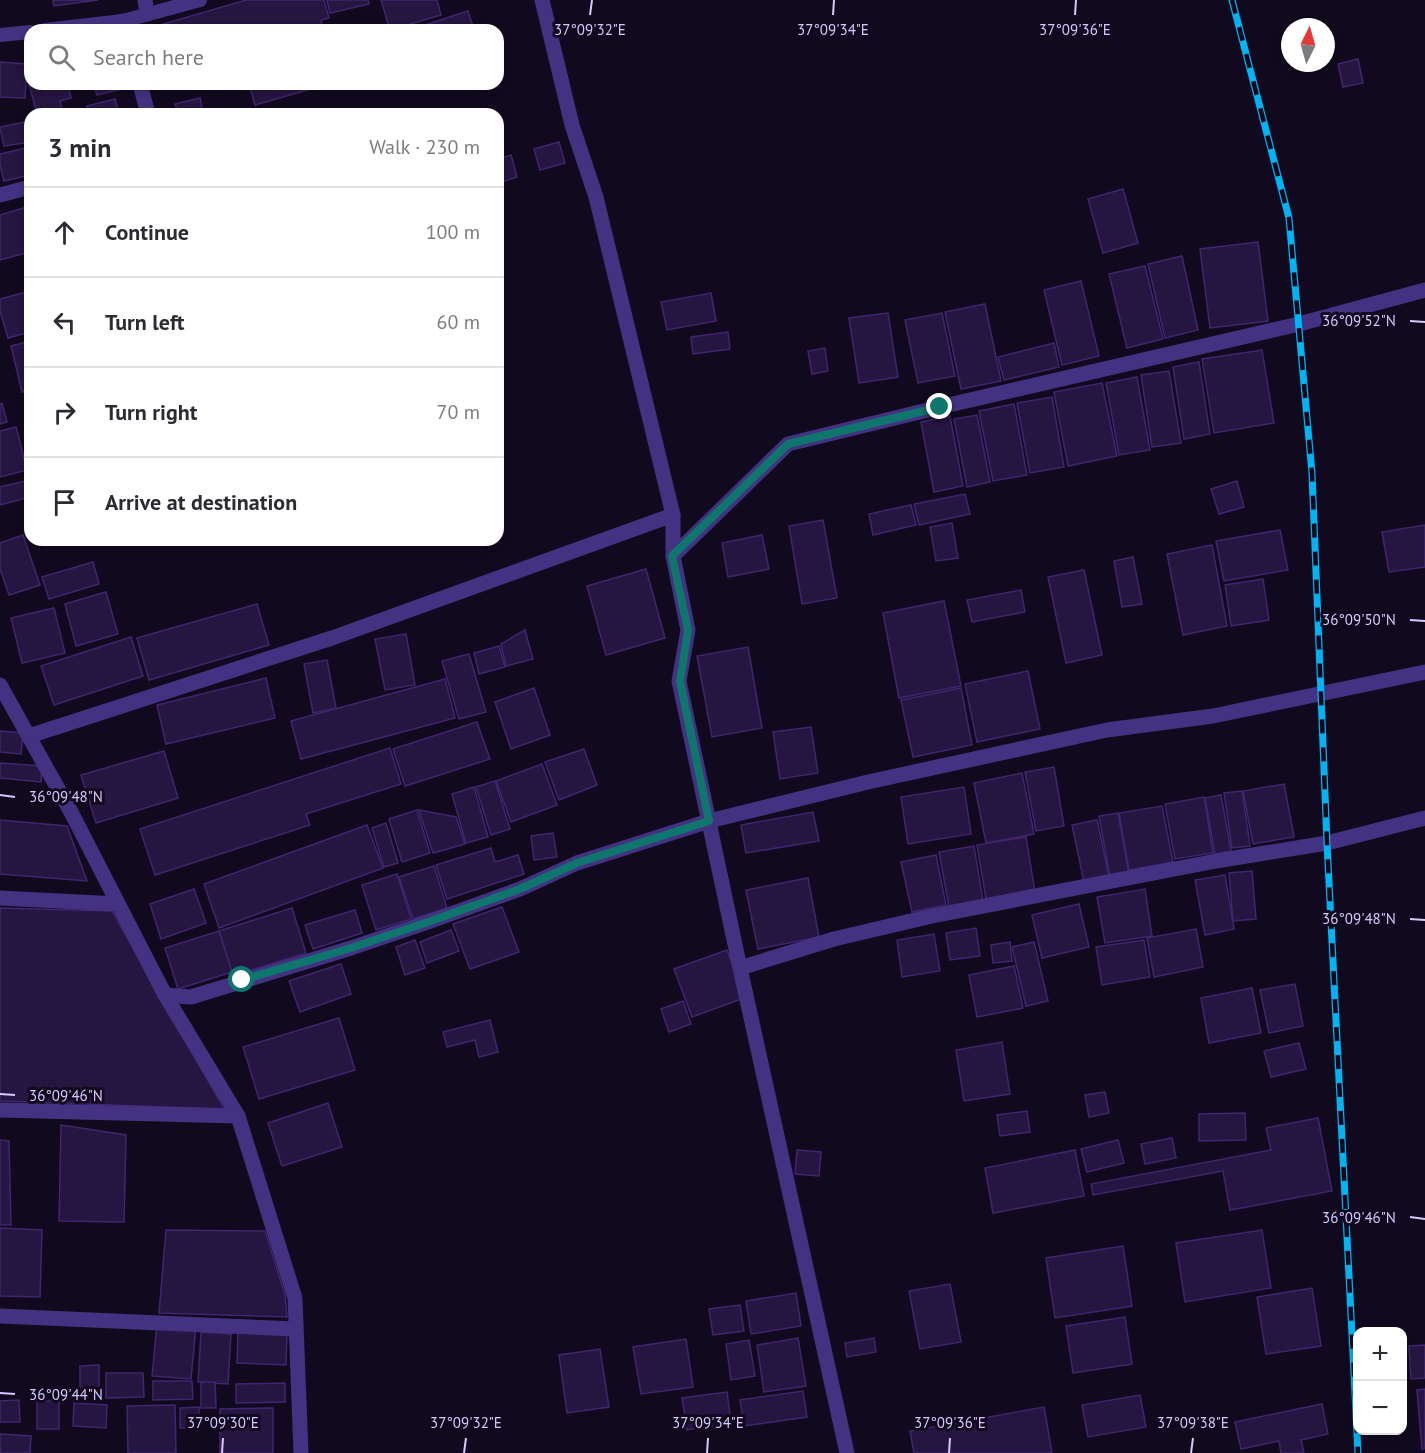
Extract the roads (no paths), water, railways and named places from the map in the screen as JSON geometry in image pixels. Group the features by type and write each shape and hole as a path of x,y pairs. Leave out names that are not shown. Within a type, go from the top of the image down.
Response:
{"street":[{"path":"542,0 572,125 596,197 673,515 672,556 688,630 680,681 740,968 847,1453"},
{"path":"142,90 146,108"},
{"path":"0,195 24,189"},
{"path":"672,556 788,444 1299,324 1425,290"},
{"path":"28,736 332,638 673,515"},
{"path":"165,995 191,997 351,948 520,889 577,863 709,821 868,782 1107,730 1212,716 1425,672"},
{"path":"0,685 71,812 165,995 238,1116 295,1298 301,1453"},
{"path":"740,968 834,939 932,916 1216,861 1327,843 1425,818"},
{"path":"0,898 118,904"},
{"path":"0,1110 238,1116"},
{"path":"0,1316 295,1329"}],"lane":[{"path":"126,24 146,7 200,0"},
{"path":"0,35 24,33"}],"railway":[{"path":"1232,0 1289,218 1312,473 1327,843 1358,1453"}]}
